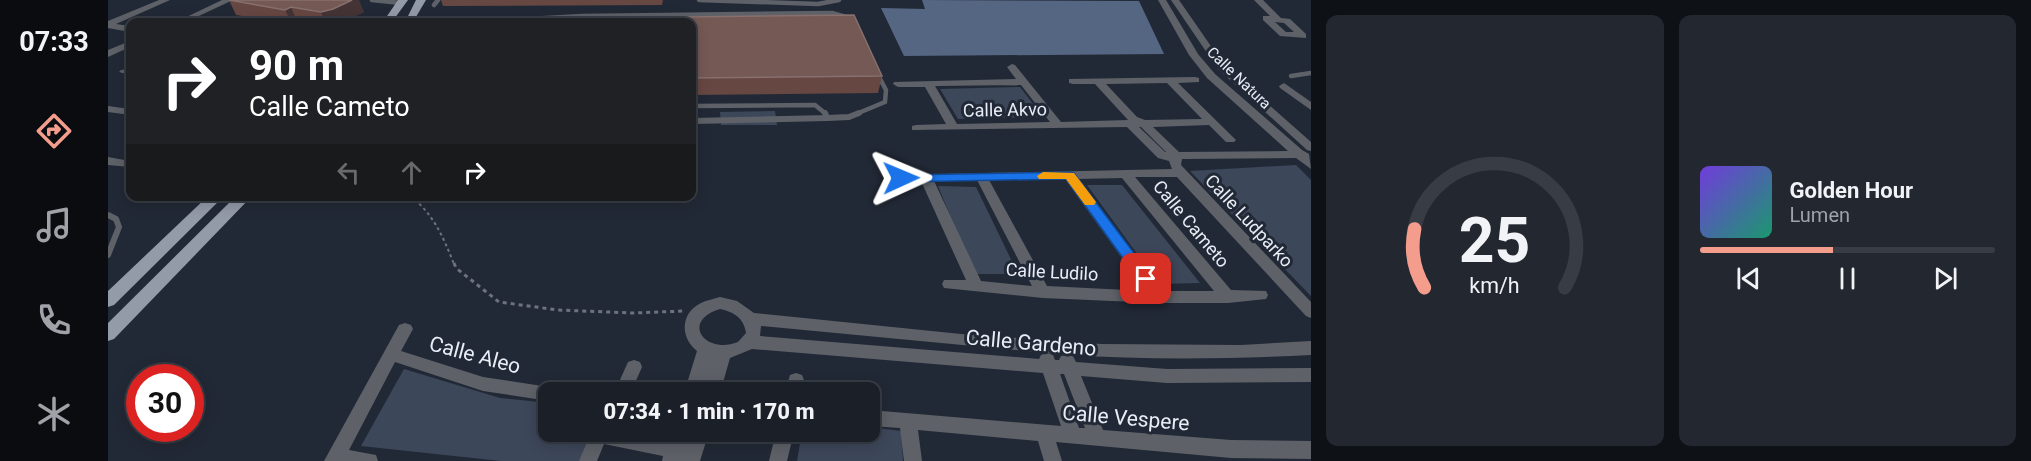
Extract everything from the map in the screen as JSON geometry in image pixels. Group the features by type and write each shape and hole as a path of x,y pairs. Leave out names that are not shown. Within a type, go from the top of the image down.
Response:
{"main road":[{"path":"410,18 421,0"},
{"path":"390,18 402,2"},
{"path":"108,301 213,201"},
{"path":"108,334 239,201"}],"street":[{"path":"108,25 166,0"},
{"path":"189,18 229,0"},
{"name":"Calle Natura","path":"1162,0 1194,55 1207,71 1305,154 1311,165"},
{"name":"Calle Natura","path":"1175,0 1214,59 1227,74 1311,148"},
{"path":"1258,0 1277,18"},
{"path":"108,25 126,27"},
{"path":"108,54 126,46"},
{"name":"Calle Akvo","path":"1012,67 1058,125"},
{"path":"1169,80 1230,140"},
{"path":"1073,81 1195,80"},
{"path":"1098,81 1176,165 1305,154"},
{"name":"Calle Akvo","path":"898,84 1024,82"},
{"name":"Calle Akvo","path":"929,84 953,127"},
{"path":"1284,86 1308,103"},
{"path":"108,110 126,112"},
{"name":"Calle Akvo","path":"916,128 1212,122"},
{"name":"Calle Ludparko","path":"901,178 1069,176 1129,178 1176,165 1311,312"},
{"path":"1069,176 1159,297"},
{"path":"981,177 1043,292"},
{"path":"926,178 976,287"},
{"name":"Calle Cameto","path":"1129,178 1228,297"},
{"name":"Calle Ludilo","path":"949,284 1043,292 1159,297 1261,295"},
{"path":"712,304 728,304 742,309 751,320 753,329 749,342 739,349 723,352 706,349 694,340 691,334 692,321 699,311 712,304"},
{"name":"Calle Gardeno","path":"751,320 1062,348 1158,352 1247,352 1311,348"},
{"path":"369,461 334,459 405,329"},
{"name":"Calle Gardeno","path":"749,342 1049,367 1217,377 1311,375"},
{"path":"1042,346 1072,436"},
{"path":"1062,348 1098,439"},
{"path":"696,382 706,349"},
{"path":"714,382 723,352"},
{"name":"Calle Aleo","path":"392,354 483,384 538,392"},
{"path":"627,382 634,367"},
{"path":"880,419 1045,435"},
{"path":"908,422 913,461"},
{"name":"Calle Vespere","path":"1053,461 1045,435 1072,436 1234,455 1311,450"},
{"path":"588,461 596,442"},
{"path":"628,442 682,457"},
{"path":"681,442 682,457"},
{"path":"682,457 693,442"},
{"path":"778,461 783,442"}],"lane":[{"path":"372,0 402,2"},
{"path":"434,5 438,0"},
{"path":"699,0 818,4 839,0"},
{"path":"548,18 832,13 849,16 858,30"},
{"path":"696,121 849,117 885,102 886,90 876,70"},
{"path":"1291,76 1311,73"},
{"path":"696,106 815,105 825,112 827,118"},
{"path":"108,215 116,219 118,227 108,255"}],"path":[{"path":"417,201 438,225 456,268 499,302 558,310 633,313 699,311"}],"shaded area":[{"path":"922,0 1139,1 1164,54 904,56 881,8 925,9"},
{"path":"1020,87 1043,117 958,119 940,89"},
{"path":"775,111 777,125 721,125 720,112"},
{"path":"1296,165 1311,180 1311,296 1190,171"},
{"path":"1087,185 1122,185 1200,283 1159,284"},
{"path":"938,186 976,187 1018,274 974,274"},
{"path":"404,369 500,398 538,402 538,442 587,442 580,461 501,461 361,446"},
{"path":"880,428 901,431 903,461 797,461 800,442 880,442"}],"building":[{"path":"229,0 352,0 321,12 291,7 285,10"},
{"path":"854,15 882,76 696,78 696,18 604,18"}],"slow traffic":[{"path":"1043,176 1069,176 1089,202"}],"route":[{"path":"901,178 1069,176 1146,279"}]}
